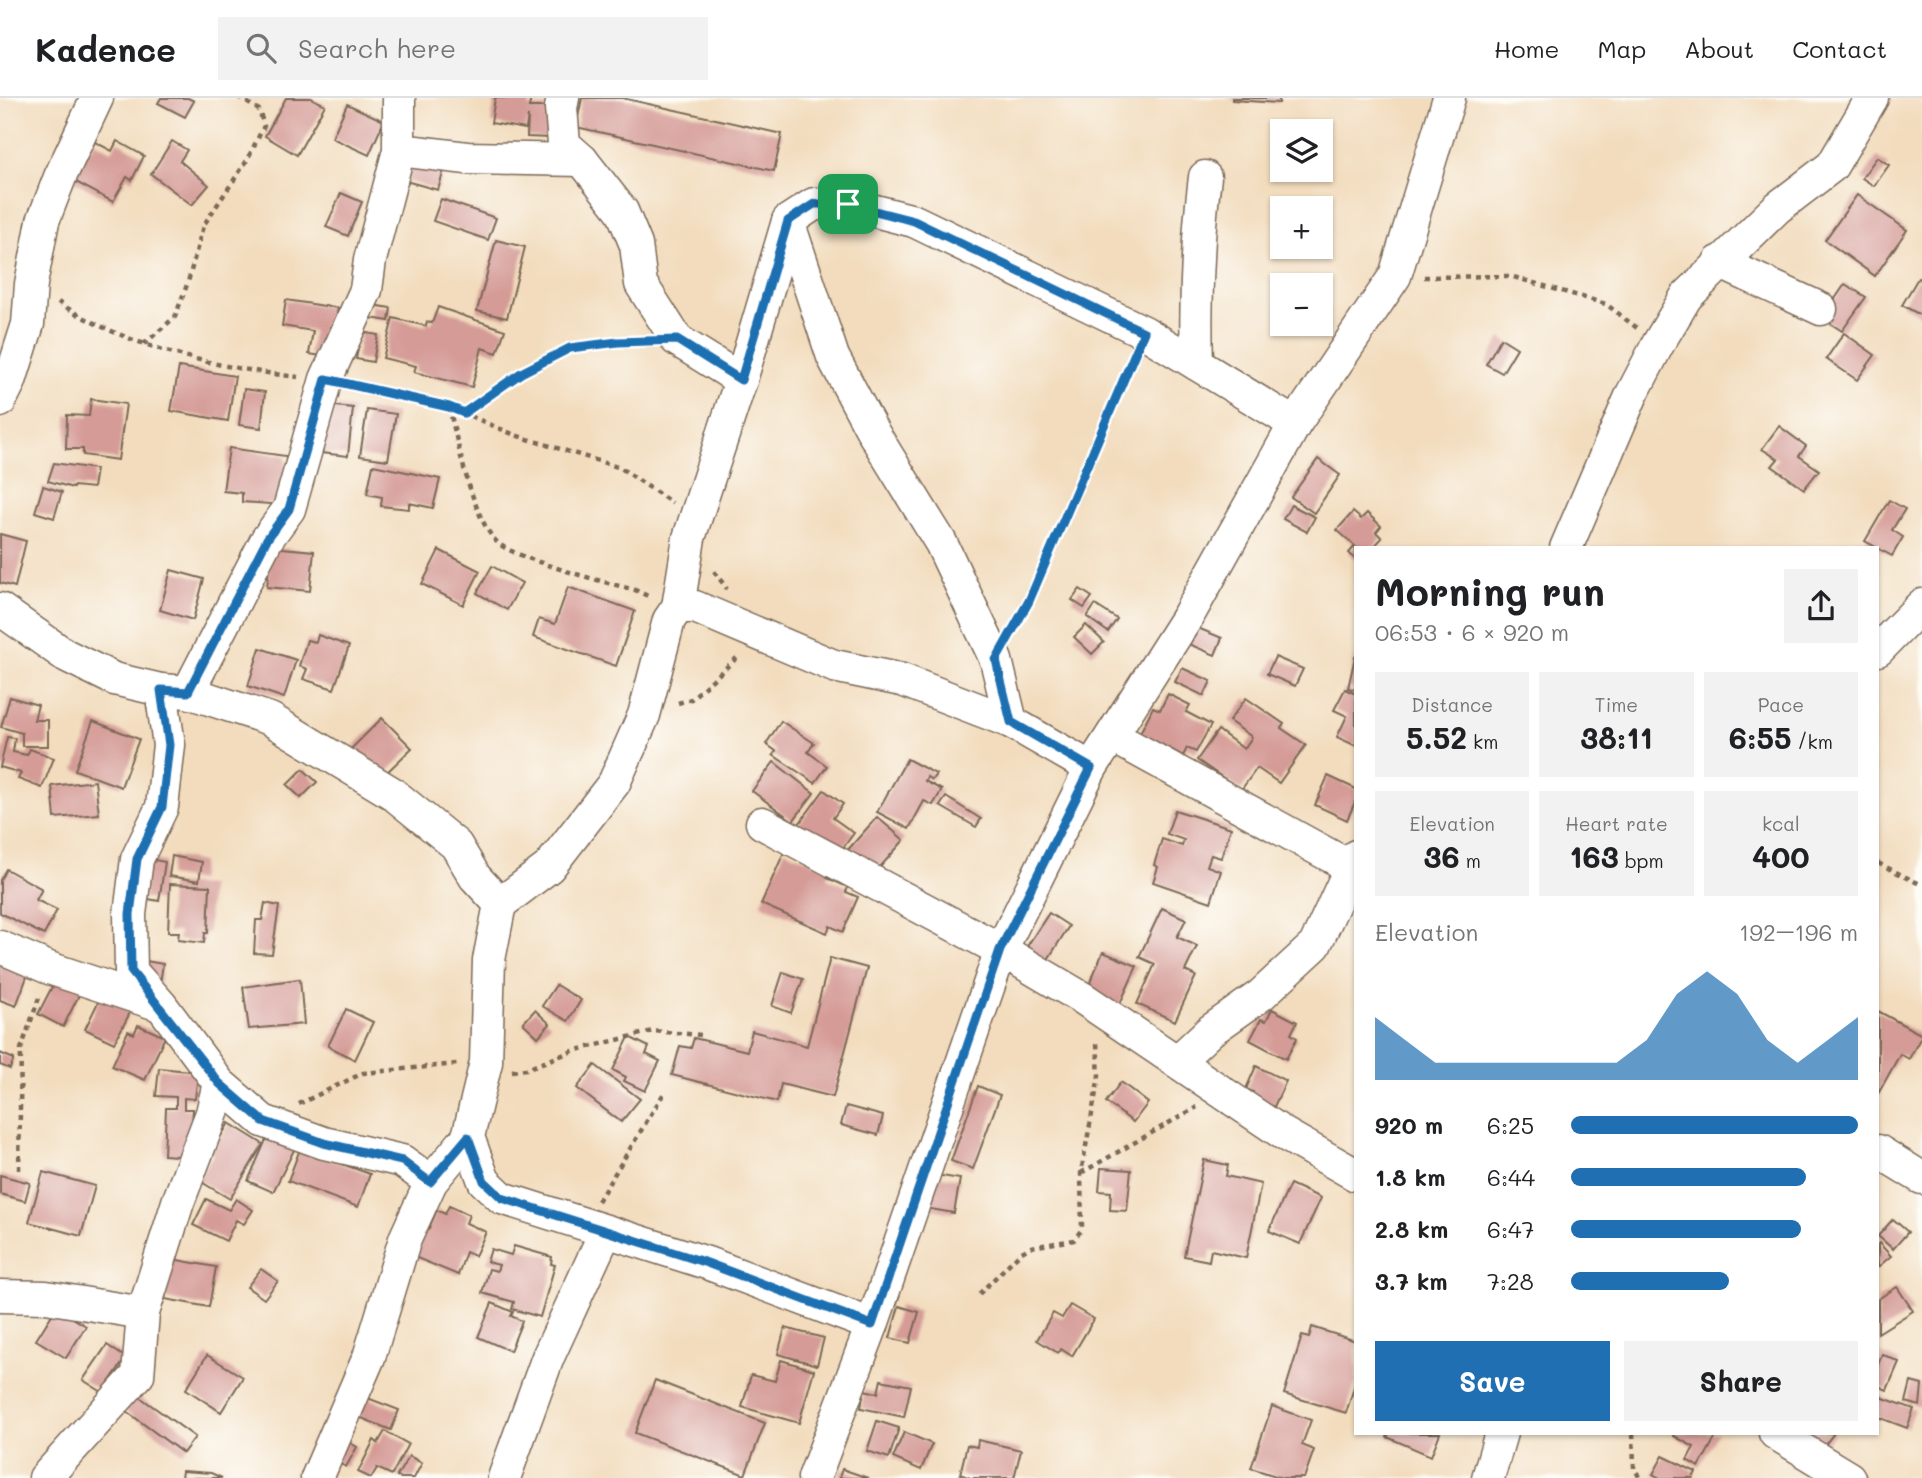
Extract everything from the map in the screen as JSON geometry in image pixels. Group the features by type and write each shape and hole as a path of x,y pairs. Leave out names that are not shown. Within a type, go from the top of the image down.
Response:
{"street":[{"path":"0,401 10,381 28,324 31,284 43,221 60,177 97,98"},
{"path":"399,98 399,150 370,260 366,290 326,379 289,509 267,539 174,691 162,807 137,859 130,914 131,971 219,1083 263,1121 324,1143 402,1161 430,1182"},
{"path":"563,98 561,108 564,144 582,160 622,211 636,245 641,285 677,340 741,380"},
{"path":"814,1478 872,1325 1000,950 1091,768 1188,616 1295,424 1395,276 1449,98"},
{"path":"1567,546 1632,394 1686,297 1777,208 1832,166 1872,98"},
{"path":"399,150 467,158 582,160"},
{"path":"1197,364 1195,289 1205,177"},
{"path":"317,1478 369,1357 405,1239 430,1182 468,1137 485,1068 489,961 500,904 549,867 614,783 644,715 669,620 678,607 682,568 696,519 788,221 814,204 848,204 914,221 1144,332 1295,424"},
{"path":"788,221 833,356 874,433 940,543 996,660 1011,722"},
{"path":"1719,262 1821,309"},
{"path":"1879,648 1922,604"},
{"path":"678,607 695,607 834,666 902,680 1011,722 1091,768"},
{"path":"0,609 65,655 114,678 174,691 270,719 392,793 456,845 474,877 500,904"},
{"path":"1112,736 1354,864 1315,945 1261,995 1210,1031 1178,1061"},
{"path":"762,823 1000,950 1084,999 1284,1135 1354,1174"},
{"path":"0,947 49,968 161,1006"},
{"path":"45,1478 138,1375 144,1313 178,1202 212,1113 219,1083"},
{"path":"468,1137 484,1181 502,1198 707,1263 872,1325"},
{"path":"1879,1151 1922,1178"},
{"path":"504,1478 594,1229"},
{"path":"0,1296 46,1297 144,1313"},
{"path":"1488,1478 1500,1435"},
{"path":"1778,1435 1849,1478"}],"path":[{"path":"145,344 175,317 188,282 203,226 246,162 264,127 259,110 240,98"},
{"path":"1395,276 1510,276 1555,287 1606,303 1658,344"},
{"path":"31,284 86,321 145,344 248,372 326,379 449,407 515,435 621,468 696,519"},
{"path":"996,660 1029,601 1144,332"},
{"path":"464,413 521,373 570,348 618,342 677,340"},
{"path":"449,407 477,505 486,528 498,544 520,555 635,590 678,607"},
{"path":"644,715 691,699 762,636"},
{"path":"1879,864 1922,885"},
{"path":"19,1170 21,1049 49,968"},
{"path":"979,1294 1020,1253 1031,1247 1074,1240 1082,1229 1081,1173 1099,1076 1097,1039 1084,999"},
{"path":"263,1121 363,1073 415,1066 526,1069 573,1051 653,1031 701,1035"},
{"path":"594,1229 618,1170 664,1093"},
{"path":"1081,1173 1222,1093"},
{"path":"1633,1435 1634,1468 1640,1478"}],"building":[{"path":"161,98 188,98 194,101 185,117 158,103"},
{"path":"286,98 311,98 325,105 297,155 265,136"},
{"path":"495,98 531,98 529,107 550,107 550,138 527,137 528,116 526,129 491,123"},
{"path":"582,98 622,98 782,134 774,171 576,127"},
{"path":"1279,98 1279,103 1232,100"},
{"path":"347,104 384,121 369,155 332,138"},
{"path":"117,141 144,156 132,180 127,177 113,202 74,181 86,146 91,149 95,142 112,151"},
{"path":"172,141 187,150 180,161 209,185 192,205 151,174"},
{"path":"411,153 446,163 438,190 402,180"},
{"path":"1877,157 1889,165 1874,186 1862,178"},
{"path":"341,193 362,202 348,236 326,227"},
{"path":"1857,195 1907,230 1875,276 1825,240"},
{"path":"441,199 496,218 488,240 433,221"},
{"path":"496,240 525,247 507,318 477,311"},
{"path":"1918,278 1922,280 1922,316 1902,305"},
{"path":"1845,284 1866,297 1842,331 1822,318"},
{"path":"286,300 338,308 329,357 309,354 313,331 282,326"},
{"path":"372,305 391,308 389,321 370,318"},
{"path":"438,307 505,330 497,353 482,348 472,387 414,372 416,366 383,358 393,318 426,326 427,322 432,323"},
{"path":"361,332 378,335 373,362 356,359"},
{"path":"1844,333 1875,355 1857,380 1826,359"},
{"path":"1501,338 1517,348 1502,373 1486,364"},
{"path":"179,367 235,376 228,421 171,411"},
{"path":"244,389 265,392 261,428 239,425"},
{"path":"91,399 126,404 118,460 83,455 83,449 66,449 67,415 89,416"},
{"path":"326,405 353,408 348,456 321,453"},
{"path":"367,410 396,414 388,460 360,456"},
{"path":"1779,426 1806,446 1799,456 1819,470 1804,489 1772,466 1778,459 1762,449"},
{"path":"229,448 286,456 284,505 242,502 242,493 223,491"},
{"path":"1318,459 1340,475 1314,513 1291,497"},
{"path":"54,463 96,469 93,488 73,488 48,481"},
{"path":"373,465 440,479 433,508 409,503 409,509 381,506 382,497 367,494"},
{"path":"43,486 62,492 54,518 35,512"},
{"path":"1889,500 1905,509 1892,530 1903,537 1892,556 1879,549 1879,546 1865,541"},
{"path":"1291,505 1315,517 1307,532 1283,519"},
{"path":"1353,512 1361,519 1367,513 1381,526 1376,532 1382,538 1375,546 1355,546 1337,530"},
{"path":"0,534 26,541 15,587 0,583"},
{"path":"271,547 314,551 310,591 267,587"},
{"path":"439,550 480,571 463,605 422,584"},
{"path":"492,566 522,583 507,610 477,593"},
{"path":"171,570 204,579 193,620 160,610"},
{"path":"568,587 635,611 616,666 533,637 539,619 555,624"},
{"path":"1080,589 1092,597 1084,608 1072,600"},
{"path":"1095,605 1117,619 1108,632 1087,617"},
{"path":"1086,625 1104,642 1092,654 1074,637"},
{"path":"1193,626 1222,638 1215,655 1186,643"},
{"path":"318,635 349,646 334,689 303,679 307,669 299,666 307,640 316,642"},
{"path":"260,648 296,660 284,698 248,686"},
{"path":"1275,657 1303,669 1295,686 1267,674"},
{"path":"1354,661 1354,690 1348,688"},
{"path":"1182,668 1211,681 1204,696 1175,682"},
{"path":"1345,689 1354,693 1354,745 1337,737 1347,716 1334,710"},
{"path":"1168,694 1190,705 1186,712 1211,725 1196,752 1187,748 1183,756 1140,733 1153,707 1160,710"},
{"path":"10,697 38,705 34,720 48,720 48,746 22,746 22,733 1,727"},
{"path":"1246,698 1284,724 1281,728 1306,745 1279,783 1257,768 1241,790 1197,760 1218,730 1244,749 1252,737 1229,721"},
{"path":"382,718 412,748 380,779 351,749"},
{"path":"93,721 139,739 121,787 75,770"},
{"path":"781,721 814,743 808,752 827,766 815,783 773,755 776,751 766,744"},
{"path":"7,737 15,738 13,752 27,755 30,749 54,758 42,788 18,779 21,773 0,767"},
{"path":"907,759 936,774 932,780 927,777 925,781 942,790 933,805 924,801 909,829 877,812"},
{"path":"774,762 814,793 793,821 752,791"},
{"path":"303,769 317,782 301,798 287,785"},
{"path":"1328,776 1354,788 1354,804 1347,820 1315,805"},
{"path":"95,781 99,814 55,818 52,786"},
{"path":"824,790 843,804 833,818 854,833 840,852 799,824"},
{"path":"946,797 981,819 976,827 940,806"},
{"path":"1175,810 1231,828 1221,858 1211,855 1207,866 1221,871 1211,902 1153,882 1158,867 1154,865 1162,839 1182,846 1184,840 1167,834"},
{"path":"877,817 904,840 873,875 846,852"},
{"path":"785,850 830,870 827,878 848,887 846,892 858,897 843,932 830,926 827,933 761,904"},
{"path":"172,856 202,862 199,881 169,876"},
{"path":"149,859 165,862 159,901 143,898"},
{"path":"6,869 42,889 36,900 57,910 44,935 0,913 0,880"},
{"path":"170,884 210,886 208,933 205,933 204,943 178,940 179,932 168,932"},
{"path":"265,903 279,906 272,954 254,953 256,920 262,920"},
{"path":"1162,908 1186,919 1177,937 1197,946 1185,971 1196,976 1175,1021 1137,1004 1155,964 1139,957"},
{"path":"1049,913 1069,926 1047,961 1026,948"},
{"path":"1103,952 1137,966 1119,1006 1086,992"},
{"path":"830,958 867,968 833,1097 781,1084 777,1102 672,1075 680,1046 691,1048 694,1038 747,1051 752,1031 807,1046"},
{"path":"146,961 163,964 160,983 143,980"},
{"path":"0,963 28,974 16,1006 0,1000"},
{"path":"783,972 803,979 791,1013 772,1006"},
{"path":"57,977 82,989 63,1027 38,1014"},
{"path":"300,979 304,1024 249,1029 243,987"},
{"path":"556,985 581,1000 568,1021 542,1006"},
{"path":"101,996 131,1011 114,1043 85,1029"},
{"path":"346,1009 373,1022 355,1060 328,1046"},
{"path":"1272,1009 1297,1022 1291,1034 1297,1038 1286,1059 1250,1040 1261,1019 1266,1021"},
{"path":"535,1010 550,1024 538,1037 523,1023"},
{"path":"1879,1012 1922,1035 1909,1059 1900,1054 1879,1092"},
{"path":"138,1025 165,1037 145,1080 112,1066 128,1031 134,1034"},
{"path":"629,1037 649,1047 646,1054 660,1061 645,1091 624,1081 626,1077 613,1070"},
{"path":"0,1053 14,1059 10,1069 0,1065"},
{"path":"595,1065 640,1099 621,1122 577,1088"},
{"path":"1256,1066 1286,1081 1271,1113 1248,1102 1253,1092 1246,1089"},
{"path":"159,1068 198,1072 195,1099 184,1098 184,1109 193,1109 190,1157 164,1155 166,1108 176,1108 176,1097 156,1096"},
{"path":"1121,1082 1148,1103 1133,1122 1106,1102"},
{"path":"978,1086 1000,1095 973,1169 951,1161"},
{"path":"846,1106 883,1116 878,1135 841,1125"},
{"path":"229,1123 263,1144 230,1199 198,1180 214,1153 204,1147 212,1132 221,1136"},
{"path":"268,1135 296,1146 273,1192 248,1181"},
{"path":"300,1149 370,1174 358,1207 288,1181"},
{"path":"1204,1160 1228,1165 1226,1176 1261,1184 1246,1258 1211,1250 1209,1261 1184,1256"},
{"path":"1101,1168 1131,1170 1127,1211 1110,1210 1111,1192 1099,1191"},
{"path":"43,1172 95,1186 81,1236 29,1222"},
{"path":"930,1174 960,1179 954,1213 925,1208"},
{"path":"0,1175 30,1183 25,1201 0,1194"},
{"path":"1290,1184 1321,1198 1300,1244 1269,1231"},
{"path":"206,1199 229,1210 236,1199 253,1210 244,1224 236,1220 226,1241 193,1225"},
{"path":"449,1206 469,1215 466,1223 486,1232 475,1256 466,1252 458,1275 407,1254 417,1224 429,1228 437,1210 445,1214"},
{"path":"1893,1219 1908,1232 1893,1249 1879,1235"},
{"path":"1879,1243 1891,1256 1879,1266"},
{"path":"514,1246 552,1257 551,1264 555,1265 540,1317 512,1309 514,1302 482,1293 489,1269 497,1271 499,1265 487,1262 491,1249 511,1255"},
{"path":"172,1259 216,1267 209,1307 165,1299"},
{"path":"261,1269 278,1281 264,1299 247,1287"},
{"path":"1897,1287 1913,1311 1879,1332 1879,1298"},
{"path":"492,1303 513,1312 511,1316 522,1321 510,1351 478,1337"},
{"path":"1070,1305 1094,1319 1072,1356 1061,1349 1058,1353 1037,1340 1053,1313 1062,1318"},
{"path":"899,1306 919,1312 910,1343 890,1338"},
{"path":"56,1308 86,1326 66,1358 36,1340"},
{"path":"1312,1327 1354,1340 1354,1387 1346,1413 1284,1394 1302,1336 1309,1338"},
{"path":"785,1328 824,1338 817,1365 778,1354"},
{"path":"107,1345 126,1358 102,1392 83,1380"},
{"path":"1882,1354 1899,1362 1887,1390 1879,1386 1879,1362"},
{"path":"207,1355 243,1377 221,1412 186,1389"},
{"path":"781,1360 814,1370 799,1423 742,1407 751,1375 775,1381"},
{"path":"655,1380 765,1423 745,1475 635,1433"},
{"path":"881,1380 911,1386 904,1417 861,1408 864,1390 878,1393"},
{"path":"1911,1382 1922,1385 1920,1406 1906,1402"},
{"path":"133,1392 195,1437 183,1453 122,1408"},
{"path":"357,1394 399,1410 391,1430 349,1413"},
{"path":"1879,1396 1914,1409 1907,1428 1879,1417"},
{"path":"1272,1406 1311,1420 1302,1445 1314,1450 1304,1478 1282,1478 1251,1468"},
{"path":"877,1421 899,1428 889,1458 867,1451"},
{"path":"385,1431 408,1444 392,1475 377,1468 371,1478 358,1472 374,1440 378,1443"},
{"path":"904,1432 932,1444 921,1470 893,1458"},
{"path":"1388,1435 1439,1435 1431,1456 1387,1437"},
{"path":"1717,1435 1699,1467 1687,1460 1694,1447 1674,1436"},
{"path":"1801,1435 1832,1435 1821,1450"},
{"path":"343,1439 357,1447 346,1467 331,1459"},
{"path":"978,1440 1021,1450 1014,1478 970,1478 960,1474 967,1445 977,1447"},
{"path":"409,1456 422,1463 414,1478 401,1478 397,1476"},
{"path":"1663,1456 1696,1472 1693,1478 1660,1478 1653,1474"},
{"path":"842,1469 868,1478 839,1478"},
{"path":"182,1471 211,1473 222,1478 181,1478"}],"route":[{"path":"814,204 848,204 914,221 1144,332 1029,601 996,660 1011,722 1091,768 1000,950 872,1325 707,1263 605,1233 502,1198 484,1181 468,1137 430,1182 402,1161 324,1143 263,1121 219,1083 131,971 130,914 137,859 162,807 169,745 161,690 188,692 267,539 289,509 326,379 449,407 464,413 521,373 570,348 618,342 677,340 741,380 788,221 814,204"}]}
